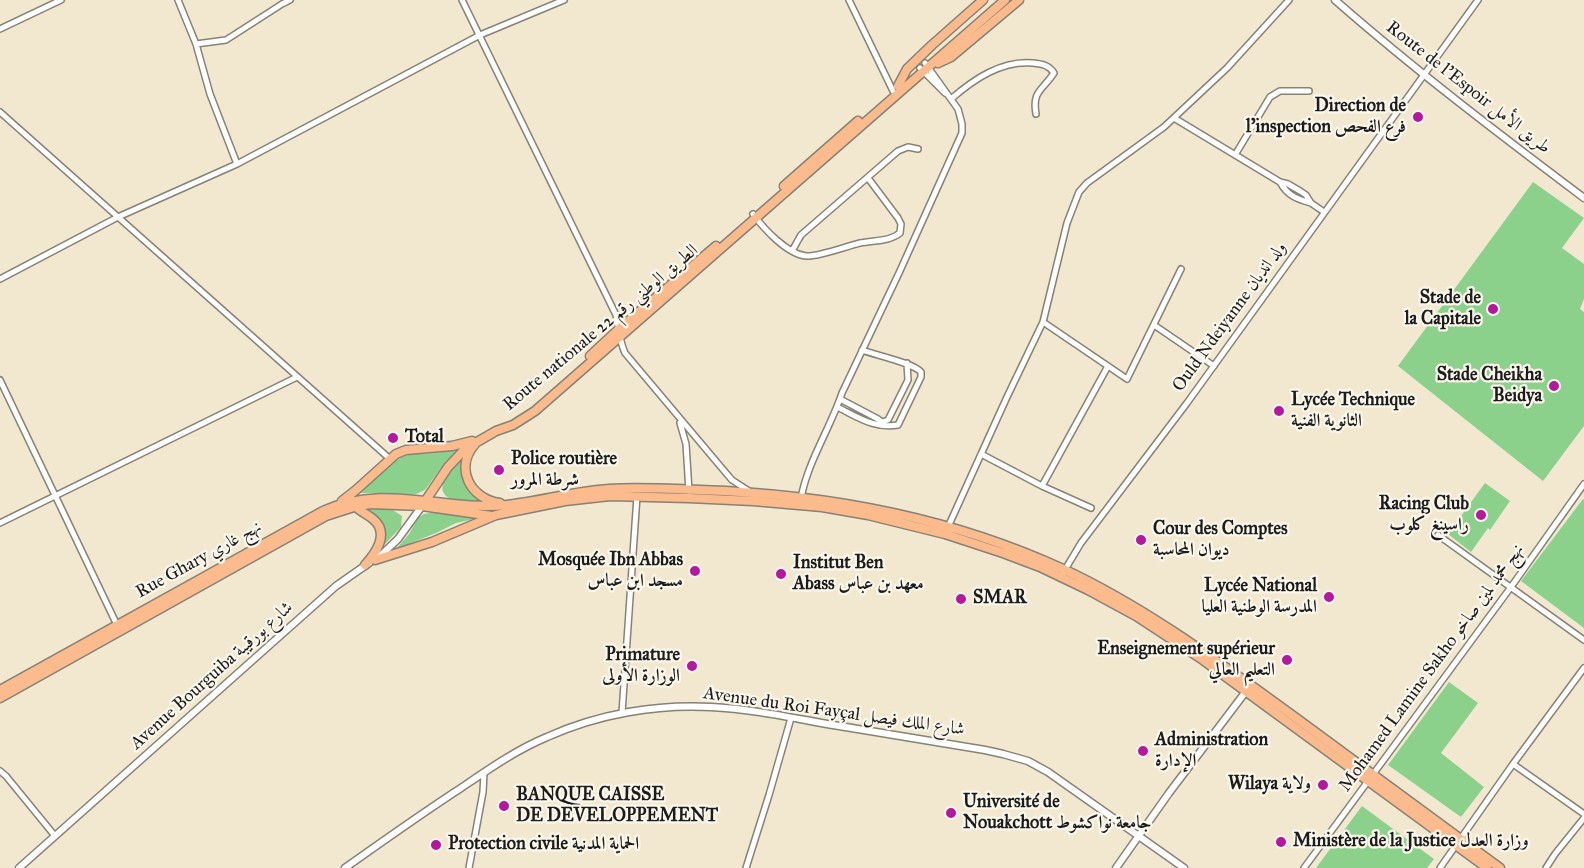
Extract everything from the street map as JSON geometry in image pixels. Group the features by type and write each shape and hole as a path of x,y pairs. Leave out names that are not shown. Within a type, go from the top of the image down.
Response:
{"highway":[{"path":"896,88 907,69 983,0"},
{"name":"Route nationale 22 الطريق الوطني رقم","path":"754,216 896,88 925,67 997,0"},
{"name":"Route nationale 22 الطريق الوطني رقم","path":"482,438 513,425 535,411 619,333 1005,0"},
{"path":"925,67 951,57 1019,0"},
{"path":"336,504 356,490 396,454 406,450 452,446 482,438"},
{"path":"424,503 456,457 482,438"},
{"path":"482,438 471,448 467,460 466,472 470,484 487,500 509,505"},
{"path":"424,503 488,507 608,489 637,492 750,492 868,515 945,534 1063,573"},
{"path":"356,490 354,503 375,520 381,534 378,548 365,565"},
{"path":"375,560 432,542 492,516 565,501 637,492"},
{"path":"689,493 753,501 800,501 868,508 948,527 1006,546 1063,573 1136,616 1249,689 1459,842 1500,868"},
{"name":"Rue Ghary نهج غاري","path":"0,690 247,551 336,504 383,498 424,503"},
{"name":"Rue Ghary نهج غاري","path":"0,698 326,516 354,503"},
{"path":"424,503 492,516"},
{"path":"1459,842 1487,868"}],"street":[{"path":"0,29 61,0"},
{"path":"178,0 196,44 210,94 237,164"},
{"path":"196,44 226,40 290,0"},
{"path":"462,0 616,315 625,352 732,480 750,492 753,501"},
{"path":"0,279 118,217 237,164 480,35 564,0"},
{"path":"849,0 896,88"},
{"path":"948,527 1043,322 1067,223 1079,192 1087,183 1164,128 1227,68 1289,0"},
{"name":"Route de l’Espoir طريق الأمل","path":"1335,0 1424,75 1584,198"},
{"name":"Ould Ndeiyanne ولد انديان","path":"1063,573 1081,543 1214,366 1479,0"},
{"path":"950,97 969,83 998,68 1021,62 1043,64 1052,69 1054,73 1036,95 1034,103 1036,114"},
{"path":"800,501 804,481 840,399 960,141 961,115 950,97 925,67"},
{"path":"1235,155 1270,98 1280,91 1309,91"},
{"path":"0,112 390,459"},
{"path":"1174,118 1280,182 1287,194 1311,203 1324,212"},
{"path":"792,251 801,235 898,151 908,147 918,149"},
{"path":"754,216 786,248 806,256 893,237 900,233 901,224 868,178"},
{"path":"1043,322 1127,379 1181,269"},
{"path":"1154,325 1214,366"},
{"path":"837,407 875,426 898,425 921,377 919,368 862,350"},
{"path":"882,422 888,420 908,380 908,363"},
{"path":"1042,486 1108,366"},
{"path":"0,523 297,377"},
{"path":"0,380 117,625"},
{"path":"840,399 888,427"},
{"path":"679,418 686,444 689,493"},
{"path":"981,454 1042,486 1091,508"},
{"name":"Mohamed Lamine Sakho نهج محمد لمين صاخو","path":"1305,868 1584,484"},
{"path":"622,713 637,492"},
{"name":"Avenue Bourguiba شارع بورقيبة","path":"19,868 336,586 375,560 398,539 424,503"},
{"path":"1438,535 1584,640"},
{"path":"1440,868 1584,668"},
{"path":"1116,868 1169,793 1249,689"},
{"name":"Avenue du Roi Fayçal شارع الملك فيصل","path":"348,867 404,826 484,773 523,748 547,737 590,721 622,713 669,708 712,707 986,750 1022,759 1065,782 1184,868"},
{"path":"746,868 791,718"},
{"path":"1513,764 1584,816 1546,868"},
{"path":"1,771 55,836"},
{"path":"469,868 483,792 484,773"}],"green space":[{"path":"1533,182 1584,218 1562,248 1584,264 1584,299 1580,309 1584,312 1584,426 1543,481 1398,366"},
{"path":"459,448 445,462 425,490 416,494 358,493 402,457"},
{"path":"463,457 462,471 465,482 481,502 452,499 445,495 443,490 445,478"},
{"name":"Racing Club راسينغ كلوب","path":"1485,483 1510,501 1471,552 1448,534"},
{"path":"1584,500 1584,628 1521,581"},
{"path":"362,508 391,509 402,516 401,527 385,544 385,531 381,521"},
{"path":"435,512 479,518 456,523 396,549 409,534 418,518"},
{"path":"1449,682 1478,703 1441,753 1484,787 1461,817 1388,765"},
{"path":"1362,806 1434,859 1427,868 1316,868"}],"place":[{"name":"Direction de l'inspection فرع الفحص","path":"1418,117"},
{"name":"Stade de la Capitale","path":"1493,309"},
{"name":"Stade Cheikha Beidya","path":"1554,386"},
{"name":"Lycée Technique الثانوية الفنية","path":"1279,411"},
{"name":"Total","path":"393,438"},
{"name":"Police routière شرطة المرور","path":"499,470"},
{"name":"Racing Club راسينغ كلوب","path":"1481,515"},
{"name":"Cour des Comptes ديوان المحاسبة","path":"1141,540"},
{"name":"Mosquée Ibn Abbas مسجد ابن عباس","path":"695,571"},
{"name":"Institut Ben Abass معهد بن عباس","path":"781,574"},
{"name":"Lycée National المدرسة الوطنية العليا","path":"1329,597"},
{"name":"SMAR","path":"961,599"},
{"name":"Enseignement supérieur التعليم العالي","path":"1287,660"},
{"name":"Primature الوزارة الأولى","path":"692,666"},
{"name":"Administration الإدارة","path":"1143,751"},
{"name":"Wilaya ولاية","path":"1323,785"},
{"name":"BANQUE CAISSE DE DEVELOPPEMENT","path":"504,806"},
{"name":"Université de Nouakchott جامعة نواكشوط","path":"951,813"},
{"name":"Ministère de la Justice وزارة العدل","path":"1281,842"},
{"name":"Protection civile الحماية المدنية","path":"436,845"}]}
